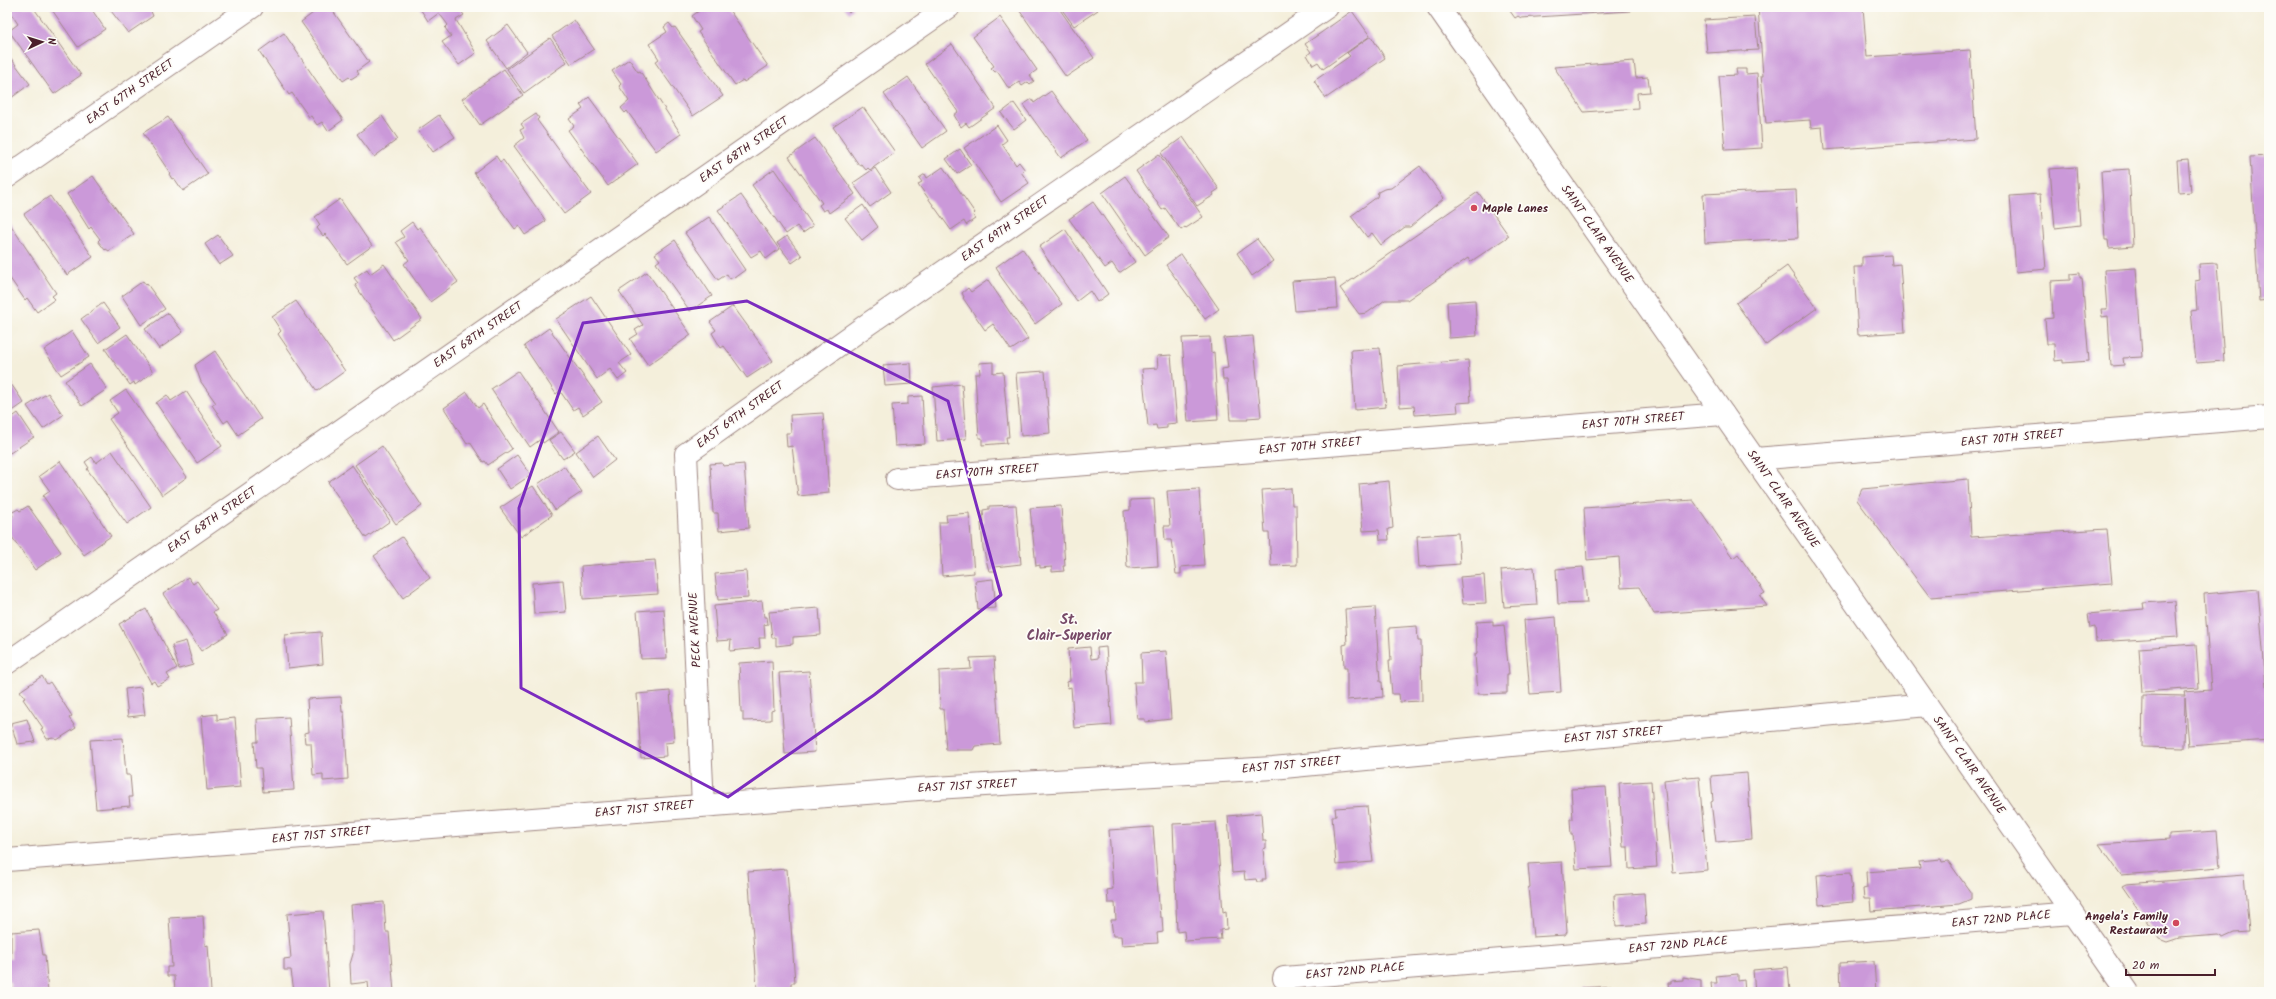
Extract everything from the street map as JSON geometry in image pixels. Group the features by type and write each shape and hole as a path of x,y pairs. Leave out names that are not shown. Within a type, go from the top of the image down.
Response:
{"street":[{"name":"EAST 67TH STREET","path":"7,177 252,7"},
{"name":"EAST 68TH STREET","path":"7,663 949,7"},
{"name":"EAST 69TH STREET","path":"686,454 868,324 1327,7"},
{"name":"SAINT CLAIR AVENUE","path":"1438,7 2128,992"},
{"name":"EAST 70TH STREET","path":"896,479 1723,414"},
{"name":"EAST 70TH STREET","path":"1755,459 2269,417"},
{"name":"PECK AVENUE","path":"686,454 703,805"},
{"name":"EAST 71ST STREET","path":"7,860 918,789 1273,768 1927,705"},
{"name":"EAST 72ND PLACE","path":"1284,978 2072,913"}],"highlighted area":[{"path":"747,301 948,401 1001,595 874,695 728,797 521,688 519,508 583,323"}],"building":[{"path":"11,7 33,7 81,75 54,94 9,31 18,24 8,9"},
{"path":"50,7 90,7 105,29 78,47"},
{"path":"108,7 149,7 153,16 128,33"},
{"path":"321,7 330,7 369,62 357,71 359,74 351,79 349,77 343,81 301,22"},
{"path":"419,7 458,7 464,15 456,20 476,53 459,65 442,42 451,36 445,28 448,25 439,13 428,21"},
{"path":"704,7 727,7 768,66 744,82 743,80 735,85 698,32 701,30 692,16"},
{"path":"844,7 852,7 853,9 849,13"},
{"path":"1017,7 1058,7 1094,58 1066,77"},
{"path":"1060,7 1096,7 1098,10 1074,26"},
{"path":"1507,7 1630,7 1630,11 1521,18 1518,16 1515,18"},
{"path":"1758,7 1863,7 1867,57 1970,50 1976,139 1824,150 1822,127 1811,128 1810,120 1766,123 1761,76 1763,76"},
{"path":"1352,11 1370,36 1323,69 1318,62 1313,65 1307,55 1311,52 1305,44"},
{"path":"1000,17 1037,70 1030,75 1034,81 1030,84 1028,82 1022,86 1019,82 1009,89 997,71 995,72 991,68 994,66 973,37"},
{"path":"1755,17 1758,50 1707,53 1704,20"},
{"path":"574,20 594,49 571,64 552,36"},
{"path":"669,23 673,28 675,27 723,96 693,116 655,62 659,59 649,44 667,32 664,27"},
{"path":"508,25 527,52 506,68 487,41"},
{"path":"284,33 343,120 328,131 322,122 317,125 311,116 309,117 292,93 289,95 259,51"},
{"path":"1371,36 1385,58 1326,98 1314,81 1350,56 1347,53"},
{"path":"550,38 567,62 524,93 507,69"},
{"path":"952,44 996,108 969,127 966,123 961,127 954,115 958,112 925,64"},
{"path":"7,53 30,84 7,101"},
{"path":"629,59 638,72 640,71 681,134 656,151 627,111 625,113 621,108 629,101 619,86 621,84 612,71"},
{"path":"1634,61 1636,78 1648,77 1650,92 1637,93 1638,108 1584,112 1554,67"},
{"path":"504,69 523,95 480,125 462,99"},
{"path":"1736,69 1746,69 1746,74 1757,73 1762,148 1725,150 1719,76 1737,75"},
{"path":"908,77 946,131 922,148 884,94"},
{"path":"1051,91 1087,140 1061,158 1023,105 1032,99 1034,103"},
{"path":"589,97 638,164 608,186 568,130 574,126 569,119 583,109 580,105"},
{"path":"1014,103 1026,120 1014,129 1001,113"},
{"path":"863,107 895,152 870,170 868,168 866,170 861,164 859,165 833,127"},
{"path":"536,114 539,118 537,120 591,194 564,214 514,146 524,138 520,130 524,128 521,124"},
{"path":"439,115 455,137 433,152 418,130"},
{"path":"382,116 398,139 374,157 357,134"},
{"path":"168,117 208,174 183,191 174,178 172,179 169,174 170,173 143,133"},
{"path":"997,125 1007,140 1002,144 1016,165 1019,162 1025,170 1021,172 1029,183 1001,202 964,148"},
{"path":"1183,137 1219,189 1213,193 1214,195 1197,206 1161,153"},
{"path":"815,138 855,194 829,213 827,209 823,211 819,205 822,203 789,157"},
{"path":"960,149 971,165 957,174 946,159"},
{"path":"1159,154 1203,217 1181,230 1165,208 1162,210 1136,171"},
{"path":"496,156 500,162 503,160 546,221 525,235 519,226 515,229 474,173"},
{"path":"2269,156 2269,300 2259,301 2250,157"},
{"path":"2188,159 2191,192 2179,193 2177,160"},
{"path":"1420,166 1444,198 1410,227 1405,227 1381,245 1372,233 1367,237 1351,216 1377,197 1378,192 1391,188"},
{"path":"943,167 975,213 973,215 975,219 966,225 964,221 951,230 918,184 922,182 919,178 925,174 927,178"},
{"path":"2076,167 2080,225 2055,228 2050,169"},
{"path":"875,168 891,192 870,207 853,183"},
{"path":"774,169 813,226 803,233 797,226 786,234 752,185"},
{"path":"2129,169 2133,246 2109,248 2108,240 2105,240 2101,171"},
{"path":"93,176 134,234 109,251 106,249 105,250 98,241 100,239 91,227 89,229 67,194"},
{"path":"1125,176 1169,237 1145,255 1102,193"},
{"path":"1796,190 1798,238 1705,243 1703,194"},
{"path":"1478,192 1509,236 1470,262 1468,258 1407,300 1385,300 1367,313 1359,314 1340,288"},
{"path":"2040,194 2046,269 2016,272 2010,196"},
{"path":"741,195 779,249 766,259 761,251 751,257 718,210"},
{"path":"50,196 93,257 67,275 24,214"},
{"path":"340,199 372,246 347,264 325,234 323,236 317,228 320,225 315,217"},
{"path":"1093,202 1135,262 1119,273 1112,263 1105,268 1069,219"},
{"path":"863,205 878,227 862,240 845,218"},
{"path":"709,217 745,270 734,278 733,277 730,279 727,274 718,280 685,233"},
{"path":"412,222 417,229 420,227 458,282 430,302 404,264 409,260 396,242 404,237 400,231"},
{"path":"10,224 56,293 52,296 55,299 37,312 27,298 25,300 7,274 7,226"},
{"path":"1065,229 1108,294 1097,302 1090,291 1077,301 1039,247"},
{"path":"218,235 233,256 219,265 205,244"},
{"path":"787,236 802,256 792,263 777,243"},
{"path":"1257,239 1273,261 1252,276 1237,253"},
{"path":"675,240 712,296 690,311 656,263 660,260 655,254"},
{"path":"1022,248 1062,304 1035,324 999,274 1000,273 996,267"},
{"path":"1181,254 1219,309 1205,319 1166,265"},
{"path":"1891,255 1892,265 1900,264 1905,332 1858,335 1854,267 1862,267 1862,257"},
{"path":"2217,263 2224,361 2196,363 2191,311 2197,310 2195,281 2200,280 2199,264"},
{"path":"384,264 422,319 393,340 355,285 358,283 354,278 367,269 370,274"},
{"path":"1787,266 1817,308 1766,345 1736,303"},
{"path":"2136,268 2142,357 2123,358 2124,365 2111,366 2108,316 2102,317 2101,309 2107,309 2104,270"},
{"path":"647,272 691,335 648,365 630,339 638,334 635,330 643,325 619,291"},
{"path":"2080,273 2080,278 2082,278 2089,361 2063,363 2063,360 2055,361 2054,344 2047,344 2045,319 2053,318 2051,281 2070,280 2070,274"},
{"path":"1335,278 1337,308 1295,311 1292,281"},
{"path":"988,280 1028,339 1011,350 993,324 985,330 963,298 962,293 968,288 971,292"},
{"path":"143,281 146,285 147,284 165,309 141,325 122,296"},
{"path":"591,296 631,355 619,363 627,373 618,380 610,369 597,379 556,319"},
{"path":"1475,300 1477,336 1449,338 1447,302"},
{"path":"296,301 345,371 317,391 278,334 281,331 272,317"},
{"path":"103,303 120,327 98,343 81,319"},
{"path":"733,306 773,361 747,378 724,346 721,348 712,333 716,330 710,322"},
{"path":"168,313 183,332 159,349 145,329"},
{"path":"549,328 602,402 583,415 578,407 573,410 560,391 556,394 524,346"},
{"path":"72,331 89,357 61,375 44,350"},
{"path":"127,334 153,372 135,385 134,382 130,385 105,349"},
{"path":"1253,336 1261,417 1247,418 1248,420 1230,420 1227,380 1223,380 1222,369 1228,368 1224,338"},
{"path":"1210,337 1211,353 1214,352 1218,420 1188,422 1182,338"},
{"path":"1380,348 1386,407 1355,410 1351,350"},
{"path":"215,351 261,419 238,435 228,420 224,423 212,405 216,403 201,382 195,365"},
{"path":"1171,355 1177,423 1167,424 1167,428 1157,429 1156,425 1148,426 1142,369 1158,368 1157,356"},
{"path":"1468,360 1471,402 1457,403 1458,412 1415,415 1414,406 1400,407 1398,366"},
{"path":"993,362 993,373 1003,372 1009,437 1006,437 1007,443 982,445 982,438 979,438 975,374 980,374 979,363"},
{"path":"911,363 912,384 885,386 883,365"},
{"path":"90,364 107,389 82,406 65,381"},
{"path":"518,371 559,432 543,443 541,439 530,447 491,389"},
{"path":"1045,371 1050,433 1021,436 1016,373"},
{"path":"7,378 24,403 7,415"},
{"path":"962,384 966,439 937,441 933,387"},
{"path":"126,390 187,477 162,495 109,419 118,413 110,401"},
{"path":"186,391 222,446 197,463 156,403 167,395 171,401"},
{"path":"467,392 478,408 483,404 512,449 488,465 485,461 483,462 470,442 467,444 444,408"},
{"path":"48,393 63,415 43,429 27,406"},
{"path":"922,396 925,444 895,446 892,405 908,404 908,397"},
{"path":"18,413 34,437 10,453 7,449 7,421"},
{"path":"823,413 829,493 798,496 792,446 787,447 786,433 791,433 790,415"},
{"path":"561,432 575,451 563,459 549,440"},
{"path":"598,436 615,460 593,477 576,452"},
{"path":"382,446 422,506 396,524 355,465"},
{"path":"112,451 151,507 127,524 87,469 89,468 85,462 92,457 96,463"},
{"path":"517,455 531,475 510,489 497,469"},
{"path":"60,461 111,536 84,555 43,496 50,491 39,476"},
{"path":"722,463 723,466 744,464 749,528 719,531 718,513 713,513 710,464"},
{"path":"352,465 390,521 366,538 328,482"},
{"path":"564,466 582,492 555,510 538,484"},
{"path":"1968,479 1971,537 2107,529 2112,583 1930,597 1857,500 1862,489"},
{"path":"1389,481 1393,528 1388,529 1389,540 1380,540 1379,530 1363,531 1359,484"},
{"path":"533,486 552,515 521,537 500,508"},
{"path":"1291,488 1292,505 1296,505 1297,565 1271,566 1269,533 1265,533 1262,490"},
{"path":"1199,489 1204,565 1181,567 1181,574 1176,574 1171,540 1165,540 1164,526 1170,526 1167,491"},
{"path":"1154,499 1158,566 1129,568 1127,567 1124,511 1130,510 1130,500"},
{"path":"1693,500 1733,558 1738,554 1765,593 1760,596 1767,606 1654,614 1639,587 1621,588 1619,557 1587,560 1584,508"},
{"path":"1016,505 1021,564 995,567 995,571 989,571 983,548 981,523 984,523 983,510 989,509 989,506"},
{"path":"28,506 61,552 35,570 7,530 7,521 13,516 11,513 18,509 20,511"},
{"path":"1061,506 1065,566 1063,566 1064,571 1052,572 1052,567 1040,568 1040,565 1036,566 1030,508"},
{"path":"969,513 974,573 942,576 939,522 947,522 946,515"},
{"path":"1458,533 1460,564 1419,567 1417,536"},
{"path":"402,537 430,578 403,598 374,556"},
{"path":"655,560 658,594 583,599 581,566"},
{"path":"1534,567 1537,605 1504,607 1501,570"},
{"path":"1583,567 1587,603 1558,604 1556,569"},
{"path":"746,571 748,598 718,600 715,574"},
{"path":"1484,575 1486,603 1463,604 1460,577"},
{"path":"188,577 193,584 197,581 217,610 213,612 228,634 201,651 163,594"},
{"path":"993,579 996,608 978,609 975,581"},
{"path":"563,580 566,612 534,614 532,583"},
{"path":"2258,589 2266,686 2269,685 2269,740 2189,746 2185,698 2184,748 2142,747 2143,695 2185,696 2184,692 2211,690 2204,594"},
{"path":"762,601 764,617 767,617 768,624 764,625 765,638 759,638 760,648 730,651 731,640 717,641 714,606"},
{"path":"2175,601 2178,637 2096,642 2095,627 2090,628 2088,614 2144,609 2143,603"},
{"path":"1375,607 1380,682 1382,682 1383,697 1347,700 1347,668 1344,668 1343,645 1347,644 1345,609"},
{"path":"819,608 821,635 793,637 793,644 776,646 776,638 772,638 769,612"},
{"path":"146,609 177,668 167,674 170,679 157,686 154,681 151,683 119,624"},
{"path":"664,609 667,658 641,659 637,611"},
{"path":"1556,617 1561,692 1530,694 1524,620"},
{"path":"1493,621 1493,626 1504,625 1509,674 1507,674 1507,693 1478,694 1475,654 1477,653 1476,622"},
{"path":"1417,626 1418,641 1421,641 1422,701 1400,702 1399,694 1392,694 1389,661 1391,661 1389,628"},
{"path":"321,632 323,664 288,668 285,635"},
{"path":"186,641 193,665 179,669 172,645"},
{"path":"2196,644 2199,688 2142,692 2139,648"},
{"path":"1090,647 1091,659 1098,658 1097,648 1106,647 1112,725 1074,728 1071,687 1068,688 1067,682 1070,681 1068,649"},
{"path":"1166,651 1171,719 1145,722 1145,719 1137,719 1134,682 1142,682 1141,653"},
{"path":"994,657 1000,744 975,746 973,750 946,750 943,709 940,709 939,671 971,669 970,658"},
{"path":"772,661 774,710 771,711 771,720 743,721 743,712 741,712 739,663"},
{"path":"809,671 815,752 785,754 779,673"},
{"path":"42,676 47,684 50,682 72,716 69,718 76,728 57,740 54,738 47,739 41,729 43,728 23,699 25,698 20,691"},
{"path":"141,687 145,715 128,717 125,689"},
{"path":"670,691 674,742 665,743 666,756 641,758 637,694"},
{"path":"341,697 342,712 344,712 348,779 323,781 323,774 313,775 311,743 305,743 304,733 309,732 307,699"},
{"path":"217,714 217,720 235,718 241,787 207,790 201,716"},
{"path":"289,717 294,790 263,792 261,768 256,768 254,742 258,742 257,719"},
{"path":"27,719 35,742 17,744 11,723"},
{"path":"123,738 126,775 130,775 132,797 129,797 130,806 96,809 90,740"},
{"path":"1747,773 1752,839 1716,842 1711,802 1713,801 1711,776"},
{"path":"1699,777 1707,870 1673,873 1664,780"},
{"path":"1651,781 1657,867 1629,869 1628,847 1623,847 1619,783"},
{"path":"1606,787 1612,867 1576,869 1570,819 1573,819 1571,789"},
{"path":"1367,806 1373,862 1336,865 1332,816 1336,816 1335,808"},
{"path":"1261,813 1263,841 1266,841 1266,848 1263,849 1266,879 1262,879 1263,882 1257,882 1256,879 1245,880 1244,872 1232,873 1228,816"},
{"path":"1216,822 1223,912 1226,911 1227,929 1220,930 1221,939 1185,941 1184,931 1177,932 1173,824"},
{"path":"1153,827 1160,917 1162,917 1163,932 1157,933 1158,943 1122,945 1121,936 1113,936 1111,920 1116,920 1115,903 1108,903 1107,890 1113,889 1109,830"},
{"path":"2217,831 2220,867 2121,875 2099,844 2169,839 2169,834"},
{"path":"1941,859 1942,862 1948,861 1971,893 1971,899 1959,904 1871,911 1870,899 1864,899 1863,889 1867,888 1866,872 1920,868 1919,861"},
{"path":"1562,862 1567,932 1565,935 1533,937 1528,888 1530,887 1528,864"},
{"path":"787,869 795,983 791,983 791,992 767,992 766,987 757,988 748,872"},
{"path":"1850,873 1853,902 1819,905 1817,875"},
{"path":"2244,875 2249,932 2234,933 2223,938 2218,935 2179,938 2167,942 2159,939 2122,886 2126,884"},
{"path":"1644,893 1646,924 1616,926 1614,895"},
{"path":"384,902 386,932 389,932 394,992 369,992 368,982 351,984 350,964 353,954 353,934 351,905"},
{"path":"323,911 329,992 294,992 291,970 284,970 284,959 291,958 287,914"},
{"path":"203,916 205,946 208,945 211,992 175,992 174,976 167,976 167,967 172,967 169,918"},
{"path":"39,930 43,955 45,955 48,992 11,992 10,982 8,982 7,958 11,958 11,932"},
{"path":"1874,961 1876,992 1841,992 1840,963"},
{"path":"1788,967 1790,992 1755,992 1753,970"},
{"path":"1738,974 1738,981 1744,980 1745,992 1712,992 1711,983 1717,983 1716,976"},
{"path":"1683,977 1701,980 1701,992 1669,992 1668,983 1671,983 1671,981 1683,980"},
{"path":"1614,986 1615,992 1581,992 1581,988"}],"place":[{"name":"Maple Lanes","path":"1474,208"},
{"name":"Angela's Family Restaurant","path":"2176,923"}],"district":[{"name":"St. Clair-Superior","path":"1069,628"}]}
